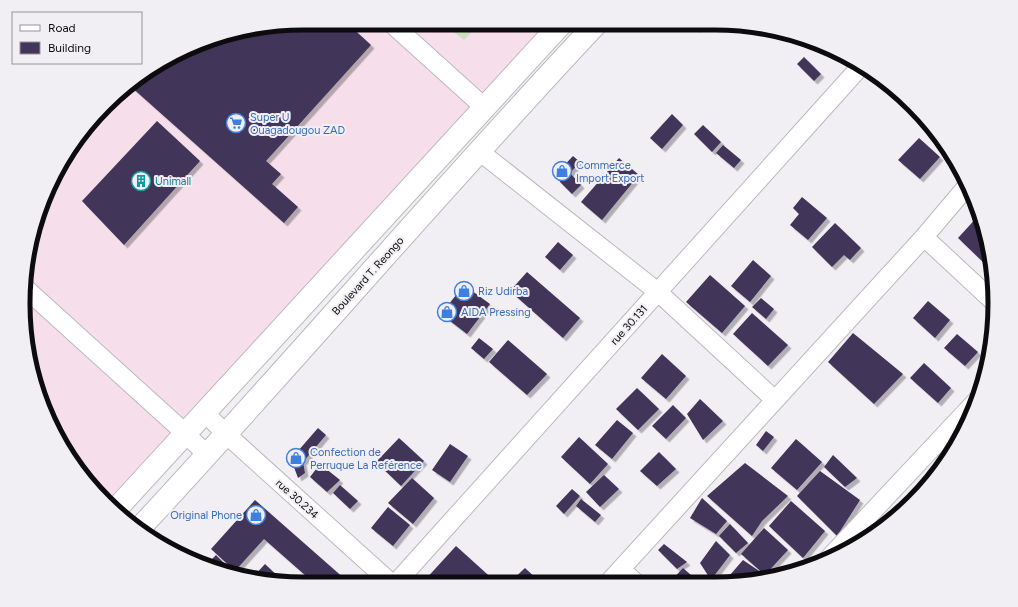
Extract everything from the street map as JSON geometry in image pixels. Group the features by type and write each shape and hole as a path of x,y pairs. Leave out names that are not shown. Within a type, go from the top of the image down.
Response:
{"main road":[{"path":"119,506 556,30"},
{"name":"Boulevard T. Reongo","path":"143,524 226,434 504,122 590,30"}],"street":[{"path":"399,30 484,107"},
{"name":"rue 30.131","path":"401,577 857,71"},
{"path":"479,151 658,292 775,400"},
{"path":"614,577 924,237 963,191"},
{"path":"924,237 988,296"},
{"path":"31,293 185,433 207,455"},
{"name":"rue 30.234","path":"205,413 226,434 384,577"},
{"path":"840,546 965,413"},
{"path":"621,569 630,577"}],"shaded area":[{"path":"304,30 556,30 122,508 110,497 76,455 58,424 51,408 39,374 35,357 32,339 30,304 32,268 35,250 39,233 51,199 58,183 76,152 110,110 152,76 183,58 233,39 250,35 268,32"}],"green space":[{"path":"451,30 473,30 464,40"}],"building":[{"name":"Super U Ouagadougou ZAD","path":"355,30 371,45 266,161 281,174 272,184 298,207 284,223 134,89 152,76 183,58 233,39 268,32"},
{"path":"804,57 821,74 814,81 797,64"},
{"path":"672,114 683,125 662,149 650,138"},
{"name":"Unimall","path":"157,121 200,161 124,245 82,201"},
{"path":"703,125 721,142 712,152 694,134"},
{"path":"919,138 940,157 920,179 898,160"},
{"path":"723,145 741,160 734,168 716,153"},
{"path":"573,156 580,162 570,173 581,185 572,194 560,182 557,173"},
{"path":"619,158 639,175 602,220 581,202"},
{"path":"802,197 827,218 808,240 790,225 799,214 793,208"},
{"path":"974,220 979,233 985,262 984,263 958,238"},
{"path":"835,223 861,248 850,260 844,255 832,267 812,247"},
{"path":"558,242 573,255 560,270 545,257"},
{"path":"753,260 771,276 750,302 731,286"},
{"path":"527,272 580,318 563,338 510,291"},
{"path":"710,275 745,306 722,333 686,302"},
{"path":"464,285 490,304 467,334 441,314"},
{"path":"761,298 774,309 766,319 752,307"},
{"path":"928,301 950,320 935,338 913,318"},
{"path":"752,313 788,345 768,366 733,334"},
{"path":"853,333 903,374 874,404 828,362"},
{"path":"957,334 978,352 965,366 944,348"},
{"path":"479,338 493,349 484,359 471,348"},
{"path":"508,340 547,374 527,395 489,362"},
{"path":"662,354 686,376 666,399 641,378"},
{"path":"924,363 951,388 938,403 910,378"},
{"path":"637,388 659,409 638,430 616,409"},
{"path":"700,399 723,421 703,440 687,414"},
{"path":"673,405 686,418 666,439 652,426"},
{"path":"617,420 633,433 612,459 595,445"},
{"path":"318,428 326,435 303,462 305,473 298,478 291,459"},
{"path":"766,431 774,437 763,451 756,445"},
{"path":"579,437 608,464 590,484 561,457"},
{"path":"399,438 424,461 401,486 376,462"},
{"path":"796,439 822,462 797,490 771,468"},
{"path":"450,444 468,456 450,482 432,470"},
{"path":"659,452 676,469 657,486 640,471"},
{"path":"833,455 857,478 845,487 824,467"},
{"path":"745,463 788,496 762,521 752,536 707,496"},
{"path":"320,464 340,480 327,492 310,477"},
{"path":"820,471 860,500 837,536 797,496"},
{"path":"604,475 619,489 600,507 586,492"},
{"path":"412,478 434,498 413,524 388,503"},
{"path":"340,485 358,501 350,509 333,493"},
{"path":"572,489 580,496 564,514 556,506"},
{"path":"702,498 727,521 716,534 690,518"},
{"path":"581,499 601,515 595,522 576,506"},
{"path":"255,500 343,577 307,577 264,539 237,569 231,567 211,549"},
{"path":"791,501 825,531 803,558 769,526"},
{"path":"388,507 410,525 393,546 371,528"},
{"path":"730,524 748,543 736,553 719,536"},
{"path":"764,528 788,550 768,572 763,573 741,554"},
{"path":"716,541 730,555 713,577 709,577 700,563"},
{"path":"664,544 687,562 677,569 658,550"},
{"path":"456,546 490,577 428,577"},
{"path":"216,555 227,566 216,562 211,560"},
{"path":"743,560 762,573 750,575 729,576"},
{"path":"265,564 277,576 268,575 257,573"},
{"path":"525,568 535,577 515,577"},
{"path":"683,568 693,577 675,577"}],"place":[{"name":"Super U Ouagadougou ZAD","path":"236,123"},
{"name":"Commerce Import Export","path":"562,171"},
{"name":"Unimall","path":"141,181"},
{"name":"Riz Udirba","path":"464,291"},
{"name":"AIDA Pressing","path":"447,312"},
{"name":"Confection de Perruque La Reférence","path":"296,458"},
{"name":"Original Phone","path":"256,515"}]}
